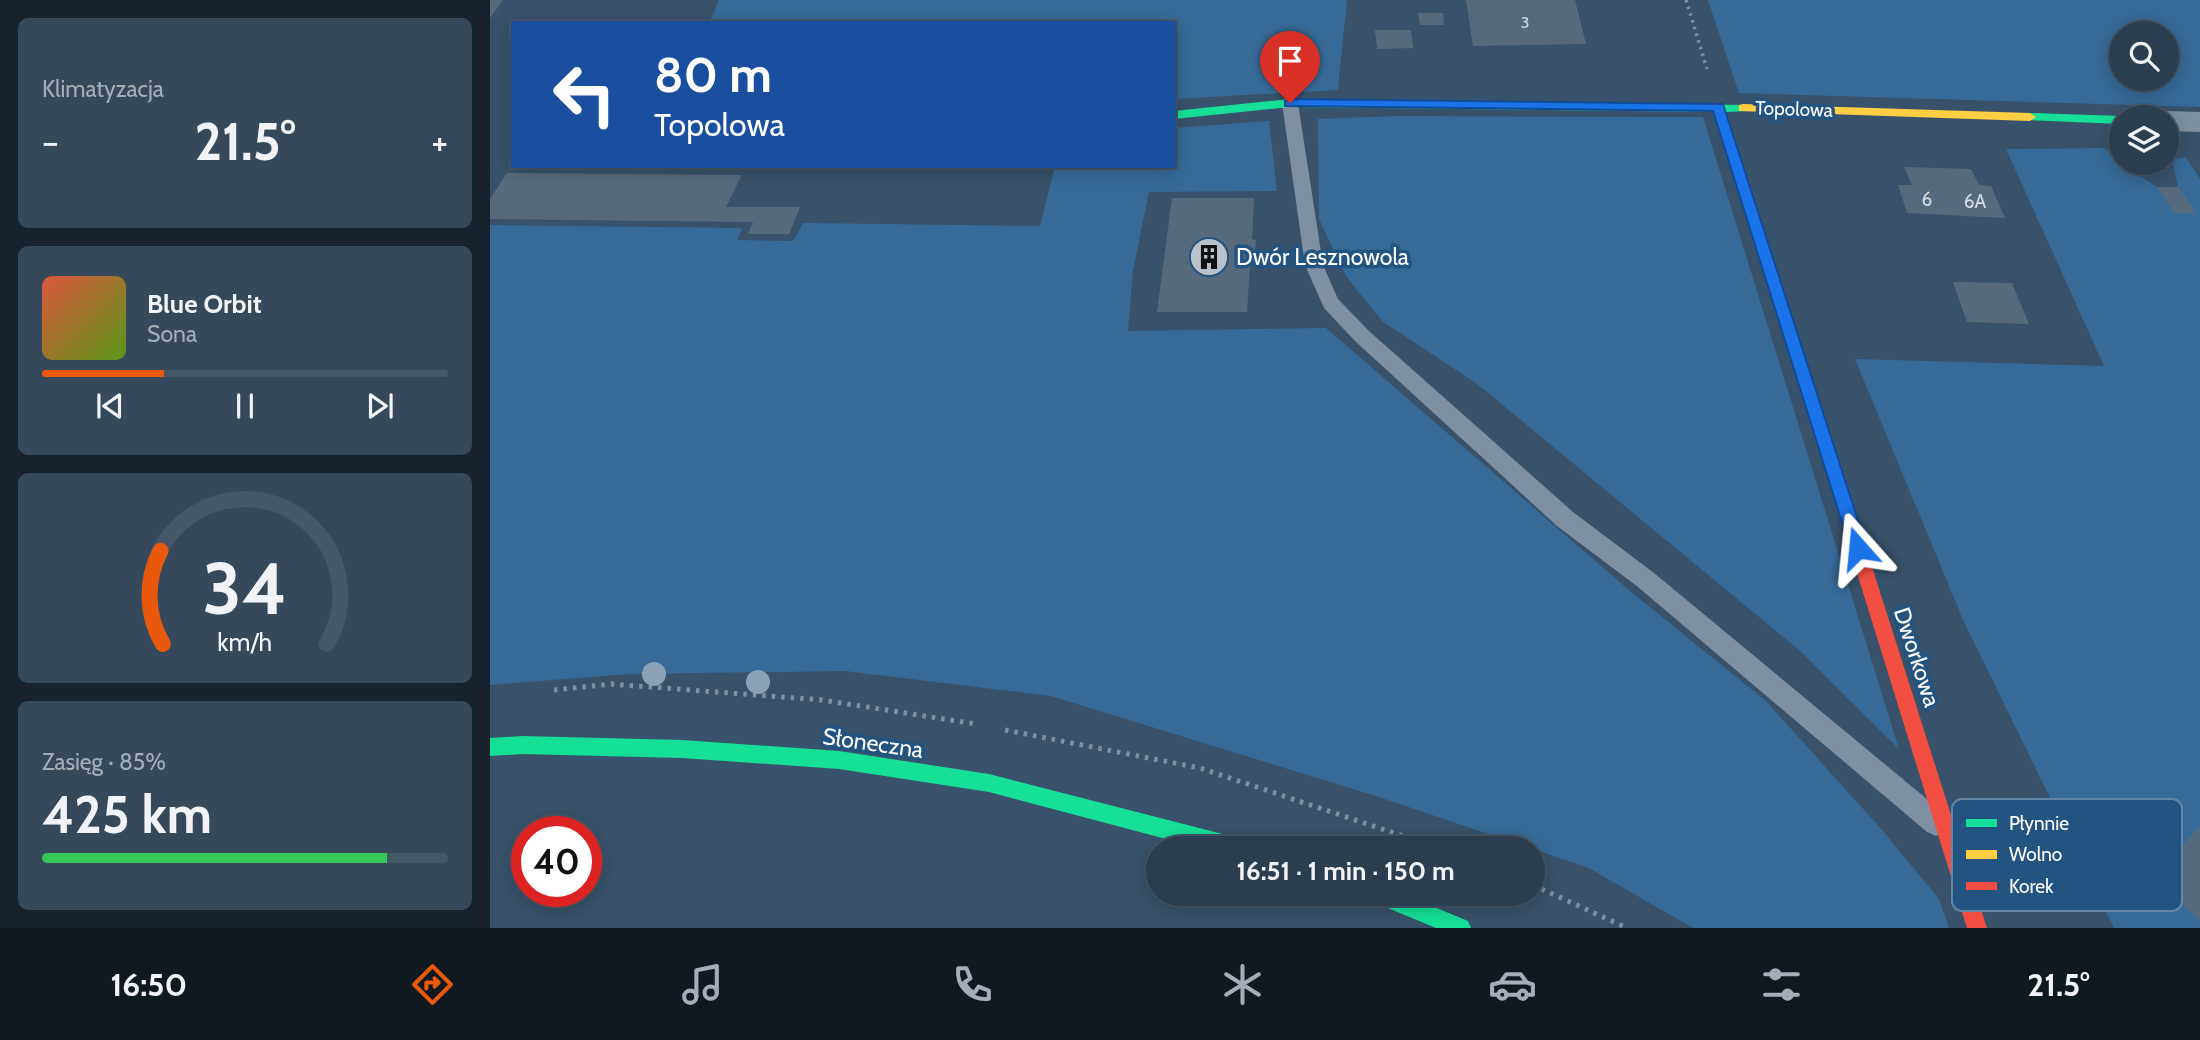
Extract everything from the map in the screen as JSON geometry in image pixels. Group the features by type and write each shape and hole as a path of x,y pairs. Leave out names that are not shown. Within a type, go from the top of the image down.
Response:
{"street":[{"name":"Topolowa","path":"1176,115 1290,103 1718,107 2109,120"},
{"name":"Dworkowa","path":"1718,107 1952,844"},
{"path":"2179,121 2200,122"},
{"name":"Słoneczna","path":"490,747 522,745 682,749 839,760 989,783 1192,836"},
{"path":"1407,906 1461,928"},
{"name":"Dworkowa","path":"1972,911 1977,928"}],"lane":[{"path":"1290,103 1314,265 1331,303 1362,336 1565,519 1646,580 1949,834"}],"path":[{"path":"1686,0 1718,107"},
{"path":"1545,890 1627,928"}],"shaded area":[{"path":"719,0 1347,0 1338,90 1176,99 1176,21 710,21"},
{"path":"1708,0 2200,0 2200,107 1739,93"},
{"path":"1396,116 1703,117 1899,749 1799,650 1476,383 1382,321 1346,276 1319,219 1318,119"},
{"path":"1269,121 1277,191 1149,192 1133,271 1128,331 1326,328 1630,591 1766,701 1883,831 1939,899 1949,928 1693,928 1589,868 1545,853 1545,836 1494,836 1376,796 1051,696 845,671 628,674 490,685 490,225 742,228 737,240 793,241 803,223 1040,226 1054,168 1176,168 1176,128"},
{"path":"2105,148 2109,152 2109,175 2139,175 2157,187 2178,187 2175,175 2179,175 2179,158 2186,157 2200,179 2200,928 2114,928 2106,911 2182,911 2182,799 2051,799 1964,622 1855,359 2104,366 2006,149"}],"building":[{"path":"490,0 503,0 490,18"},
{"path":"1466,0 1575,0 1586,44 1473,46"},
{"path":"1418,13 1443,13 1444,25 1420,25"},
{"path":"1375,30 1411,30 1413,48 1377,49"},
{"path":"1904,167 1971,169 1979,185 1991,186 2005,218 1907,213 1898,185 1912,185"},
{"path":"507,173 742,175 726,207 800,207 789,234 748,234 753,222 490,219 490,199"},
{"path":"2157,187 2179,187 2196,213 2174,213"},
{"name":"Dwór Lesznowola","path":"1172,198 1254,198 1252,239 1256,240 1254,265 1250,265 1247,312 1157,312"},
{"path":"1953,282 2012,283 2029,324 1967,322"},
{"path":"2200,827 2200,921 2182,903 2182,845"}],"traffic: fast":[{"path":"1176,115 1290,103 1743,108"},
{"path":"1718,107 1830,460"},
{"path":"2030,117 2109,120"},
{"path":"490,747 522,745 682,749 839,760 989,783 1192,836"},
{"path":"1407,906 1461,928"}],"traffic: slow":[{"path":"1743,108 2030,117"}],"traffic: jam":[{"path":"1830,460 1952,848"},
{"path":"1972,911 1977,928"}],"place":[{"name":"Dwór Lesznowola","path":"1209,257"}],"route":[{"path":"1290,103 1718,107 1858,548"}]}
